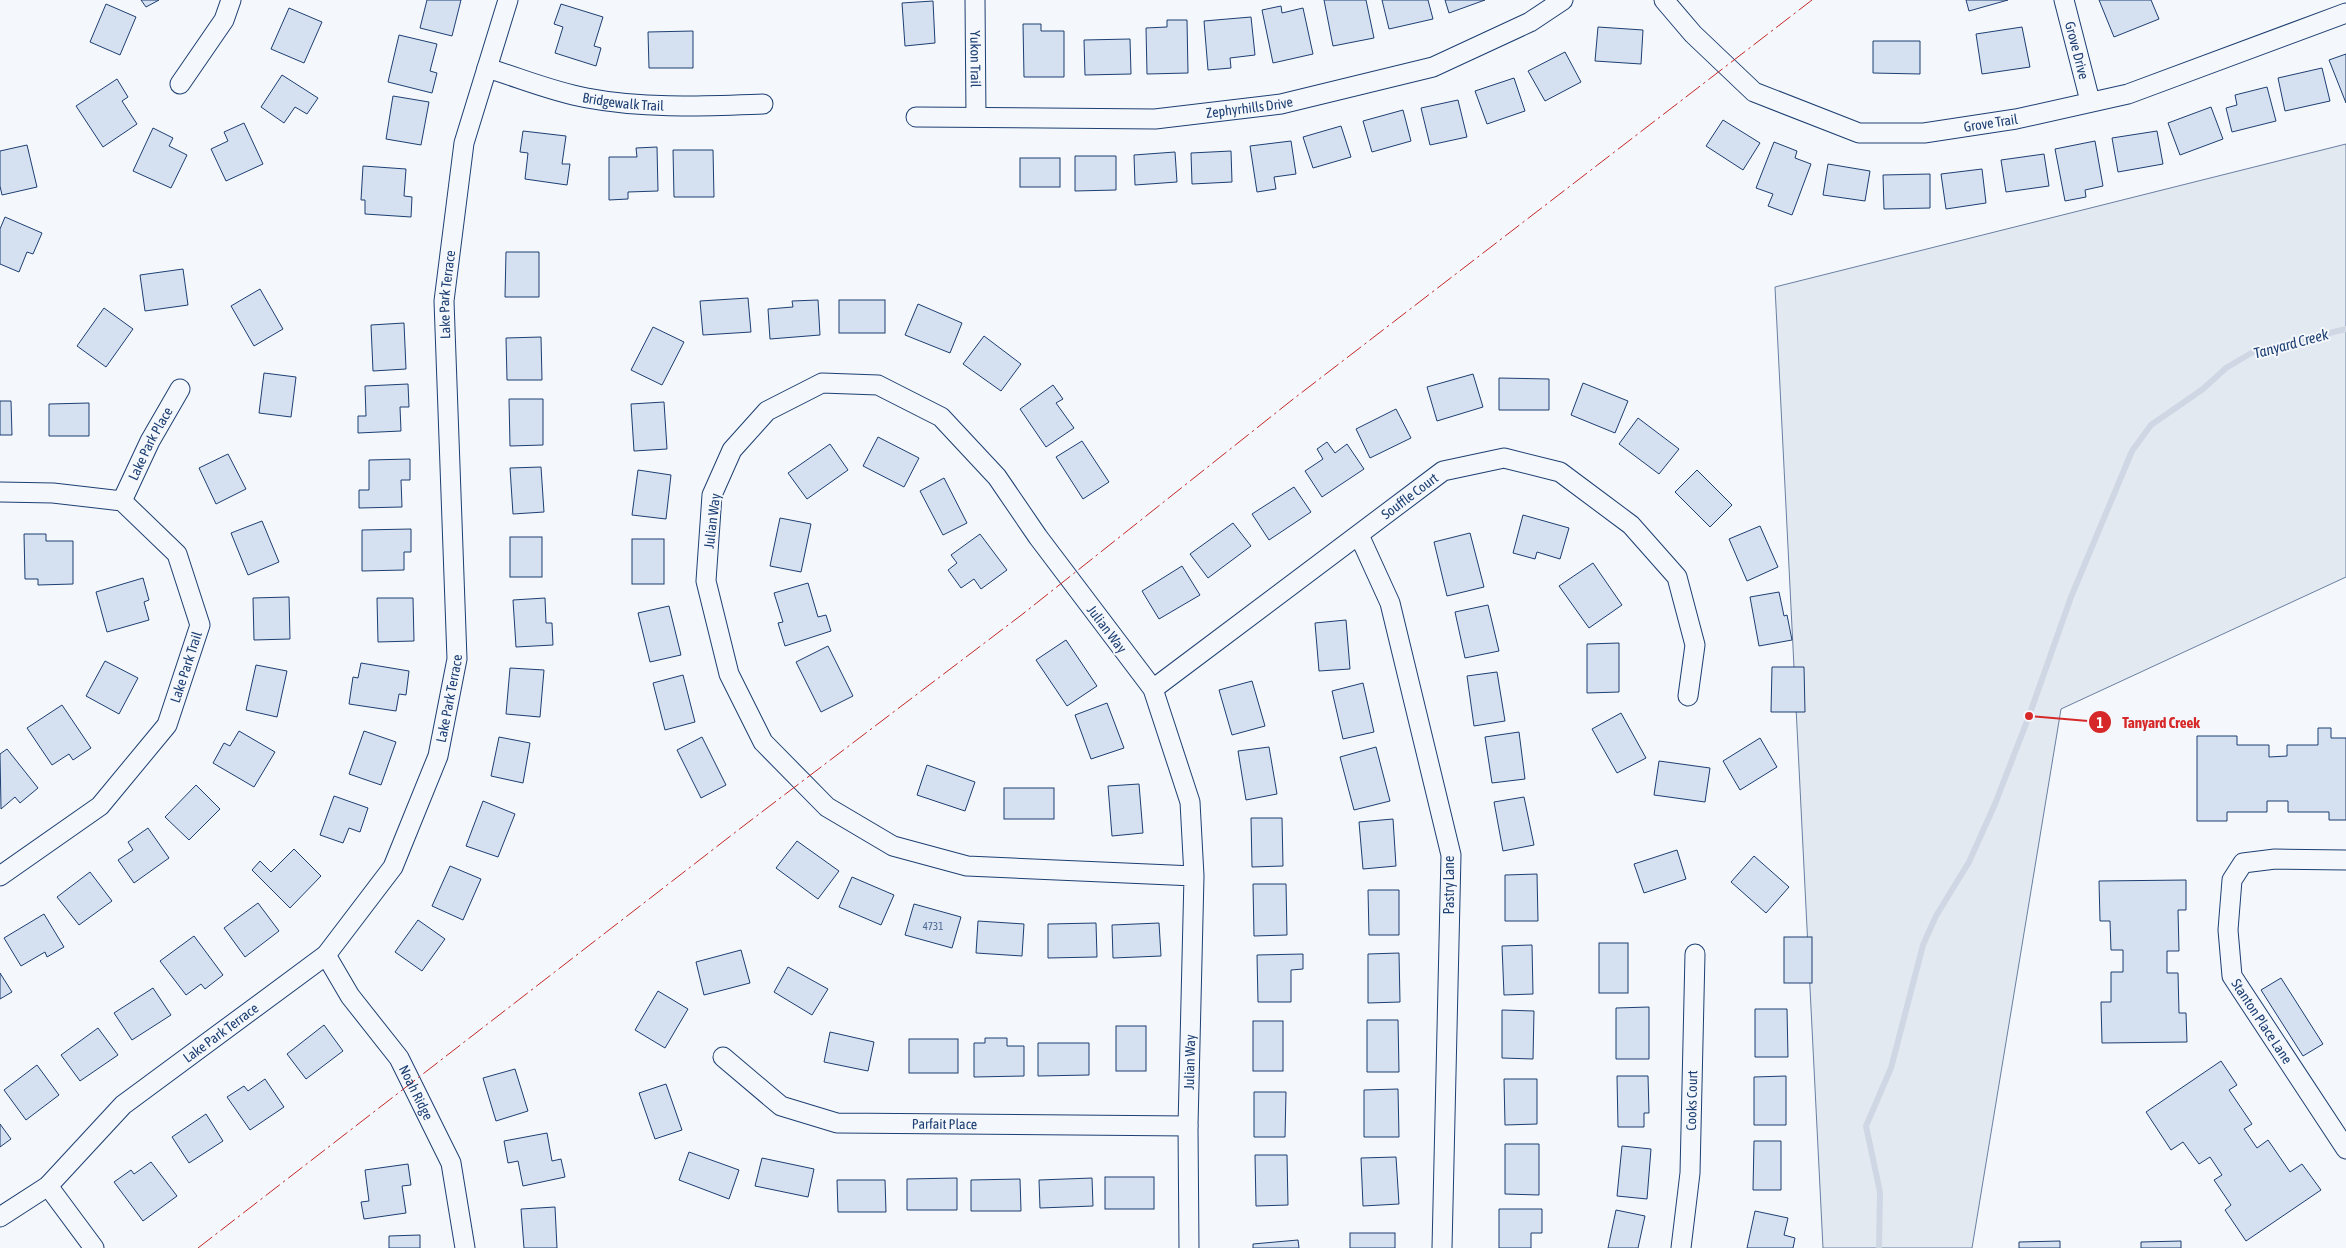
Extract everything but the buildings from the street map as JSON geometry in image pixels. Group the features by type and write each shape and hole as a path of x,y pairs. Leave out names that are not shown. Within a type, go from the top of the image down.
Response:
{"street":[{"path":"180,84 224,20 231,0"},
{"name":"Lake Park Terrace","path":"0,1217 48,1186 123,1105 326,955 394,867 438,756 457,659 444,301 464,143 508,0"},
{"name":"Yukon Trail","path":"975,0 976,117"},
{"name":"Zephyrhills Drive","path":"916,116 1155,119 1282,104 1432,66 1530,22 1563,0"},
{"name":"Grove Trail","path":"1664,0 1693,34 1754,92 1859,133 1924,133 2016,119 2128,94 2337,10"},
{"name":"Grove Drive","path":"2064,0 2090,101"},
{"name":"Bridgewalk Trail","path":"488,68 584,98 626,104 763,104"},
{"name":"Julian Way","path":"1189,1248 1188,1126 1194,876 1190,802 1153,689 1044,544 997,477 941,417 878,385 822,383 767,411 732,450 712,495 706,581 729,674 763,742 827,806 893,846 966,866 1194,876"},
{"name":"Lake Park Place","path":"122,501 150,441 180,389"},
{"name":"Souffle Court","path":"1153,689 1443,471 1504,458 1560,472 1631,525 1677,577 1695,645 1688,696"},
{"path":"0,492 54,493 122,501"},
{"name":"Lake Park Trail","path":"0,876 100,806 167,725 200,625 177,554 122,501"},
{"name":"Pastry Lane","path":"1358,535 1390,603 1451,855 1442,1248"},
{"name":"Stanton Place Lane","path":"2346,860 2276,859 2242,863 2232,880 2228,930 2232,976 2346,1149"},
{"name":"Cooks Court","path":"1682,1248 1690,1174 1695,954"},
{"name":"Noah Ridge","path":"326,955 350,996 399,1058 451,1163 465,1248"},
{"name":"Parfait Place","path":"723,1056 781,1106 837,1123 1188,1126"},
{"path":"48,1186 94,1248"}],"shaded area":[{"path":"2346,144 2346,577 2061,709 1972,1248 1823,1248 1775,287"}],"waterway":[{"name":"Tanyard Creek","path":"1879,1248 1880,1192 1866,1126 1891,1068 1923,945 1936,916 1969,862 1995,804 2029,716 2071,597 2132,451 2151,425 2203,389 2226,368 2253,352 2346,329"}],"power":[{"path":"198,1248 746,824 1024,613 1292,400 1812,0"}],"place":[{"name":"Tanyard Creek","path":"2029,716"}]}
